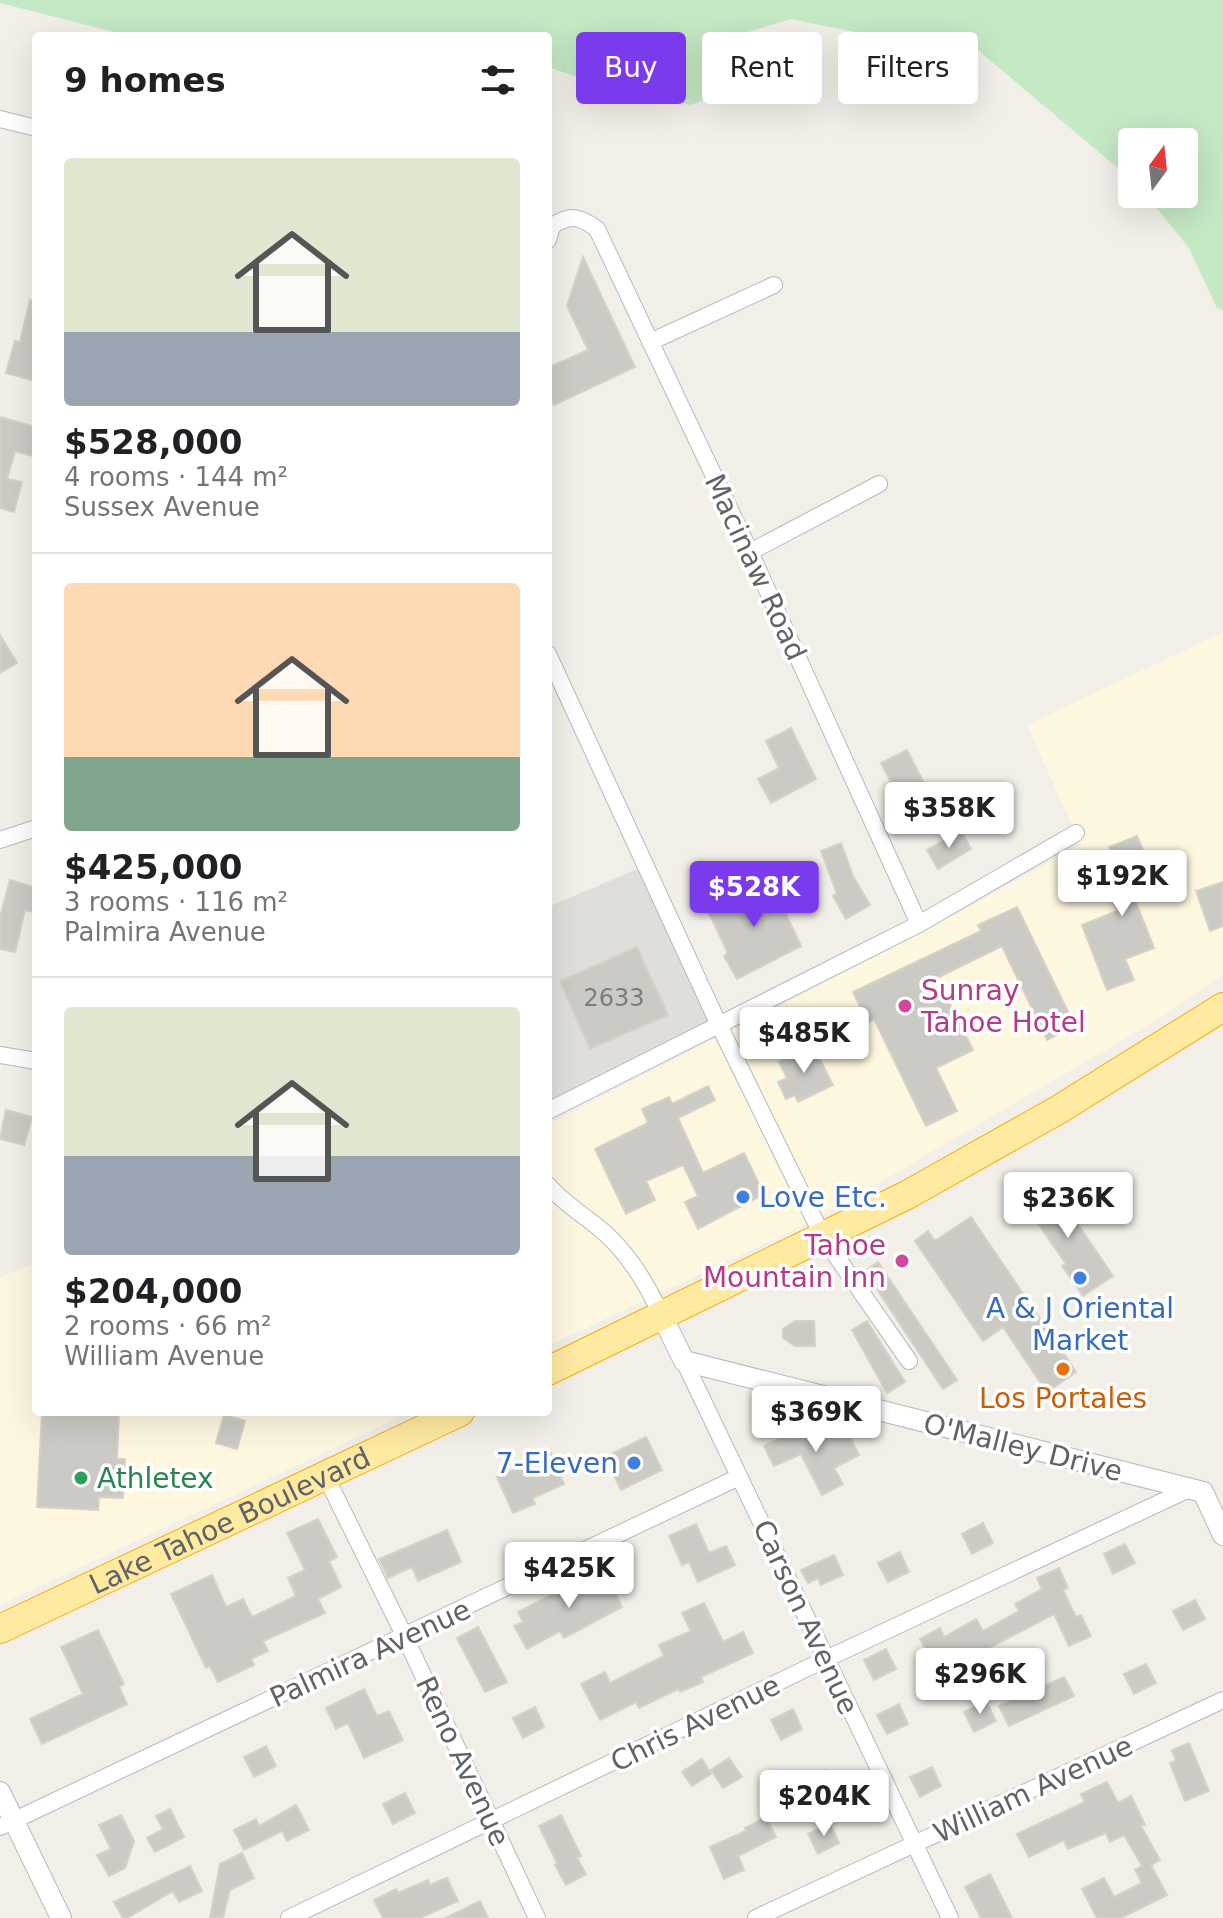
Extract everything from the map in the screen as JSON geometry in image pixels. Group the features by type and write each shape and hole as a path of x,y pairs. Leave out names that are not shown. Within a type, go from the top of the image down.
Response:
{"highway":[{"path":"552,1369 823,1237 974,1158 1223,1007"},
{"name":"Lake Tahoe Boulevard","path":"0,1629 451,1416"}],"street":[{"path":"0,119 32,127"},
{"name":"Macinaw Road","path":"552,226 565,218 582,219 597,229 750,552 919,924"},
{"path":"650,342 774,285"},
{"path":"750,552 879,484"},
{"path":"552,663 719,1025 823,1237 909,1361"},
{"path":"0,840 32,829"},
{"path":"552,1109 919,924 1076,833"},
{"path":"0,1055 32,1060"},
{"path":"552,1188 607,1235 627,1258 647,1284 662,1316"},
{"name":"Carson Avenue","path":"662,1316 950,1918"},
{"name":"O'Malley Drive","path":"684,1361 1223,1498"},
{"name":"Reno Avenue","path":"325,1475 537,1918"},
{"name":"Palmira Avenue","path":"7,1824 739,1477"},
{"path":"1196,1491 1223,1535"},
{"name":"Chris Avenue","path":"289,1918 826,1659 1196,1491"},
{"name":"William Avenue","path":"756,1918 1223,1700"},
{"path":"0,1792 7,1824 61,1918"}],"shaded area":[{"path":"1223,632 1223,975 1160,1018 819,1218 552,1344 552,1122 925,931 1081,845 1027,725"},
{"path":"640,868 712,1023 552,1103 552,905"},
{"path":"32,1265 32,1416 402,1416 0,1605 0,1277"}],"green space":[{"path":"0,0 1223,0 1223,310 1217,308 1189,248 1156,208 1198,208 1198,128 1118,128 1118,168 978,50 978,32 855,32 791,19 748,32 702,32 702,100 691,105 686,104 686,32 576,32 576,77 552,68 552,32 114,32 0,3"}],"building":[{"path":"583,257 635,367 554,405 552,366 588,350 567,306"},
{"path":"32,300 32,380 6,373 15,341 20,342"},
{"path":"0,417 32,426 32,456 15,451 7,479 22,482 14,512 0,508"},
{"path":"0,635 17,663 0,673"},
{"path":"791,728 816,779 771,803 758,779 779,768 766,741"},
{"path":"907,750 928,791 902,804 881,763"},
{"path":"961,831 971,849 938,869 927,850"},
{"path":"1137,836 1155,880 1131,890 1154,948 1125,959 1134,980 1107,990 1082,925 1117,911 1108,889 1123,883 1109,847"},
{"path":"841,843 853,876 870,905 846,919 833,896 837,894 821,851"},
{"path":"10,880 32,887 32,912 25,910 15,952 0,949 0,917"},
{"path":"770,880 801,946 737,979 724,956 728,953 707,909"},
{"path":"1223,882 1223,926 1210,931 1196,891"},
{"name":"Sunray Tahoe Hotel","path":"1017,907 1075,1026 1047,1040 1002,946 937,978 973,1050 936,1068 957,1111 926,1126 874,1019 868,1023 853,992 981,931 978,925"},
{"path":"637,947 668,1015 590,1049 560,981"},
{"path":"813,1046 833,1085 798,1102 795,1095 786,1099 778,1082 787,1078 779,1062"},
{"path":"708,1086 715,1100 678,1118 703,1173 744,1153 764,1194 698,1229 685,1202 698,1196 683,1165 646,1181 655,1200 626,1214 595,1149 648,1123 642,1109 669,1097 672,1104"},
{"path":"6,1110 32,1117 24,1145 0,1139"},
{"path":"1049,1182 1113,1276 1083,1296 1062,1266 1066,1264 1022,1200"},
{"path":"971,1217 1076,1372 1047,1392 1003,1327 983,1341 915,1241 928,1231 935,1241"},
{"path":"878,1262 957,1380 943,1389 865,1271"},
{"path":"795,1321 814,1321 815,1346 795,1346 783,1338 783,1329"},
{"path":"867,1321 905,1382 887,1393 852,1330"},
{"name":"Athletex","path":"42,1416 119,1416 117,1459 125,1459 123,1498 99,1497 98,1510 37,1507"},
{"path":"224,1416 245,1421 237,1449 216,1443"},
{"path":"844,1425 859,1455 834,1468 843,1484 822,1495 801,1454 774,1466 764,1446 806,1426 813,1441"},
{"name":"7-Eleven","path":"646,1437 662,1470 621,1490 605,1457"},
{"path":"551,1453 564,1484 533,1498 535,1504 513,1513 497,1477"},
{"path":"318,1519 337,1557 329,1561 341,1587 318,1599 325,1613 263,1641 268,1651 251,1659 254,1665 218,1682 210,1666 206,1668 171,1594 212,1575 226,1607 243,1599 252,1617 296,1596 288,1578 305,1570 287,1533"},
{"path":"983,1523 993,1543 972,1554 962,1534"},
{"path":"696,1524 709,1553 726,1546 735,1565 698,1582 689,1562 682,1565 669,1536"},
{"path":"447,1530 461,1562 418,1581 412,1567 388,1578 379,1559"},
{"path":"1125,1544 1135,1563 1113,1574 1104,1554"},
{"path":"900,1552 909,1572 888,1582 878,1563"},
{"path":"834,1555 843,1575 821,1585 818,1578 808,1583 801,1570"},
{"path":"603,1568 622,1607 564,1638 560,1631 527,1649 514,1626 523,1622 518,1612"},
{"path":"1059,1568 1068,1588 1063,1590 1076,1617 1081,1615 1091,1636 1069,1646 1054,1614 939,1674 920,1639 940,1628 944,1637 976,1619 983,1631 1019,1611 1015,1604 1042,1589 1037,1578"},
{"path":"1195,1600 1205,1619 1183,1630 1173,1611"},
{"path":"704,1603 723,1642 743,1632 753,1653 701,1677 703,1682 680,1692 678,1689 639,1708 636,1702 600,1720 581,1684 605,1672 610,1683 664,1656 659,1645 691,1631 682,1613"},
{"path":"478,1627 507,1682 485,1692 457,1638"},
{"path":"98,1630 124,1684 119,1687 127,1704 42,1744 30,1719 83,1694 61,1647"},
{"path":"886,1649 896,1669 874,1680 864,1660"},
{"path":"1146,1664 1156,1683 1134,1694 1124,1674"},
{"path":"1064,1677 1074,1696 1009,1726 999,1706"},
{"path":"364,1689 377,1716 389,1711 403,1740 364,1758 348,1723 336,1729 326,1708"},
{"path":"986,1701 996,1721 974,1732 964,1712"},
{"path":"899,1704 908,1724 887,1734 877,1715"},
{"path":"535,1707 544,1727 523,1738 513,1718"},
{"path":"793,1709 802,1729 781,1740 771,1720"},
{"path":"1189,1743 1209,1791 1185,1801 1170,1763 1176,1761 1172,1750"},
{"path":"266,1746 276,1766 254,1777 244,1757"},
{"path":"729,1758 742,1777 723,1788 711,1770"},
{"path":"702,1759 711,1774 692,1786 682,1772"},
{"path":"932,1767 941,1786 920,1797 910,1777"},
{"path":"826,1770 840,1797 815,1809 801,1783"},
{"path":"1107,1782 1118,1803 1131,1796 1145,1825 1141,1826 1160,1860 1151,1865 1167,1895 1121,1918 1097,1918 1082,1889 1104,1878 1114,1897 1142,1883 1135,1870 1142,1866 1124,1835 1110,1842 1106,1833 1068,1849 1064,1840 1029,1857 1017,1834 1085,1802 1081,1794"},
{"path":"405,1793 415,1813 393,1824 383,1804"},
{"path":"296,1805 309,1830 287,1841 282,1831 244,1850 234,1830 256,1819 259,1826"},
{"path":"170,1809 184,1837 155,1852 147,1838 163,1829 156,1816"},
{"path":"121,1815 134,1841 125,1868 109,1876 97,1855 111,1849 99,1825"},
{"path":"561,1815 581,1856 577,1858 586,1874 566,1885 539,1826"},
{"path":"766,1817 776,1837 738,1856 744,1870 724,1879 710,1847 746,1831 745,1828"},
{"path":"830,1823 839,1843 818,1854 808,1834"},
{"path":"242,1853 254,1878 230,1890 223,1918 210,1918 220,1864"},
{"path":"190,1866 202,1891 179,1902 173,1891 123,1918 114,1902"},
{"path":"990,1874 1012,1918 981,1918 965,1887"},
{"path":"447,1878 458,1901 420,1918 383,1918 374,1900 396,1889 398,1893 428,1880 430,1885"},
{"path":"480,1901 488,1918 446,1918"}],"place":[{"name":"Sunray Tahoe Hotel","path":"905,1006"},
{"name":"Love Etc.","path":"743,1197"},
{"name":"Tahoe Mountain Inn","path":"902,1261"},
{"name":"A & J Oriental Market","path":"1080,1278"},
{"name":"Los Portales","path":"1063,1369"},
{"name":"7-Eleven","path":"634,1463"},
{"name":"Athletex","path":"81,1478"}]}
